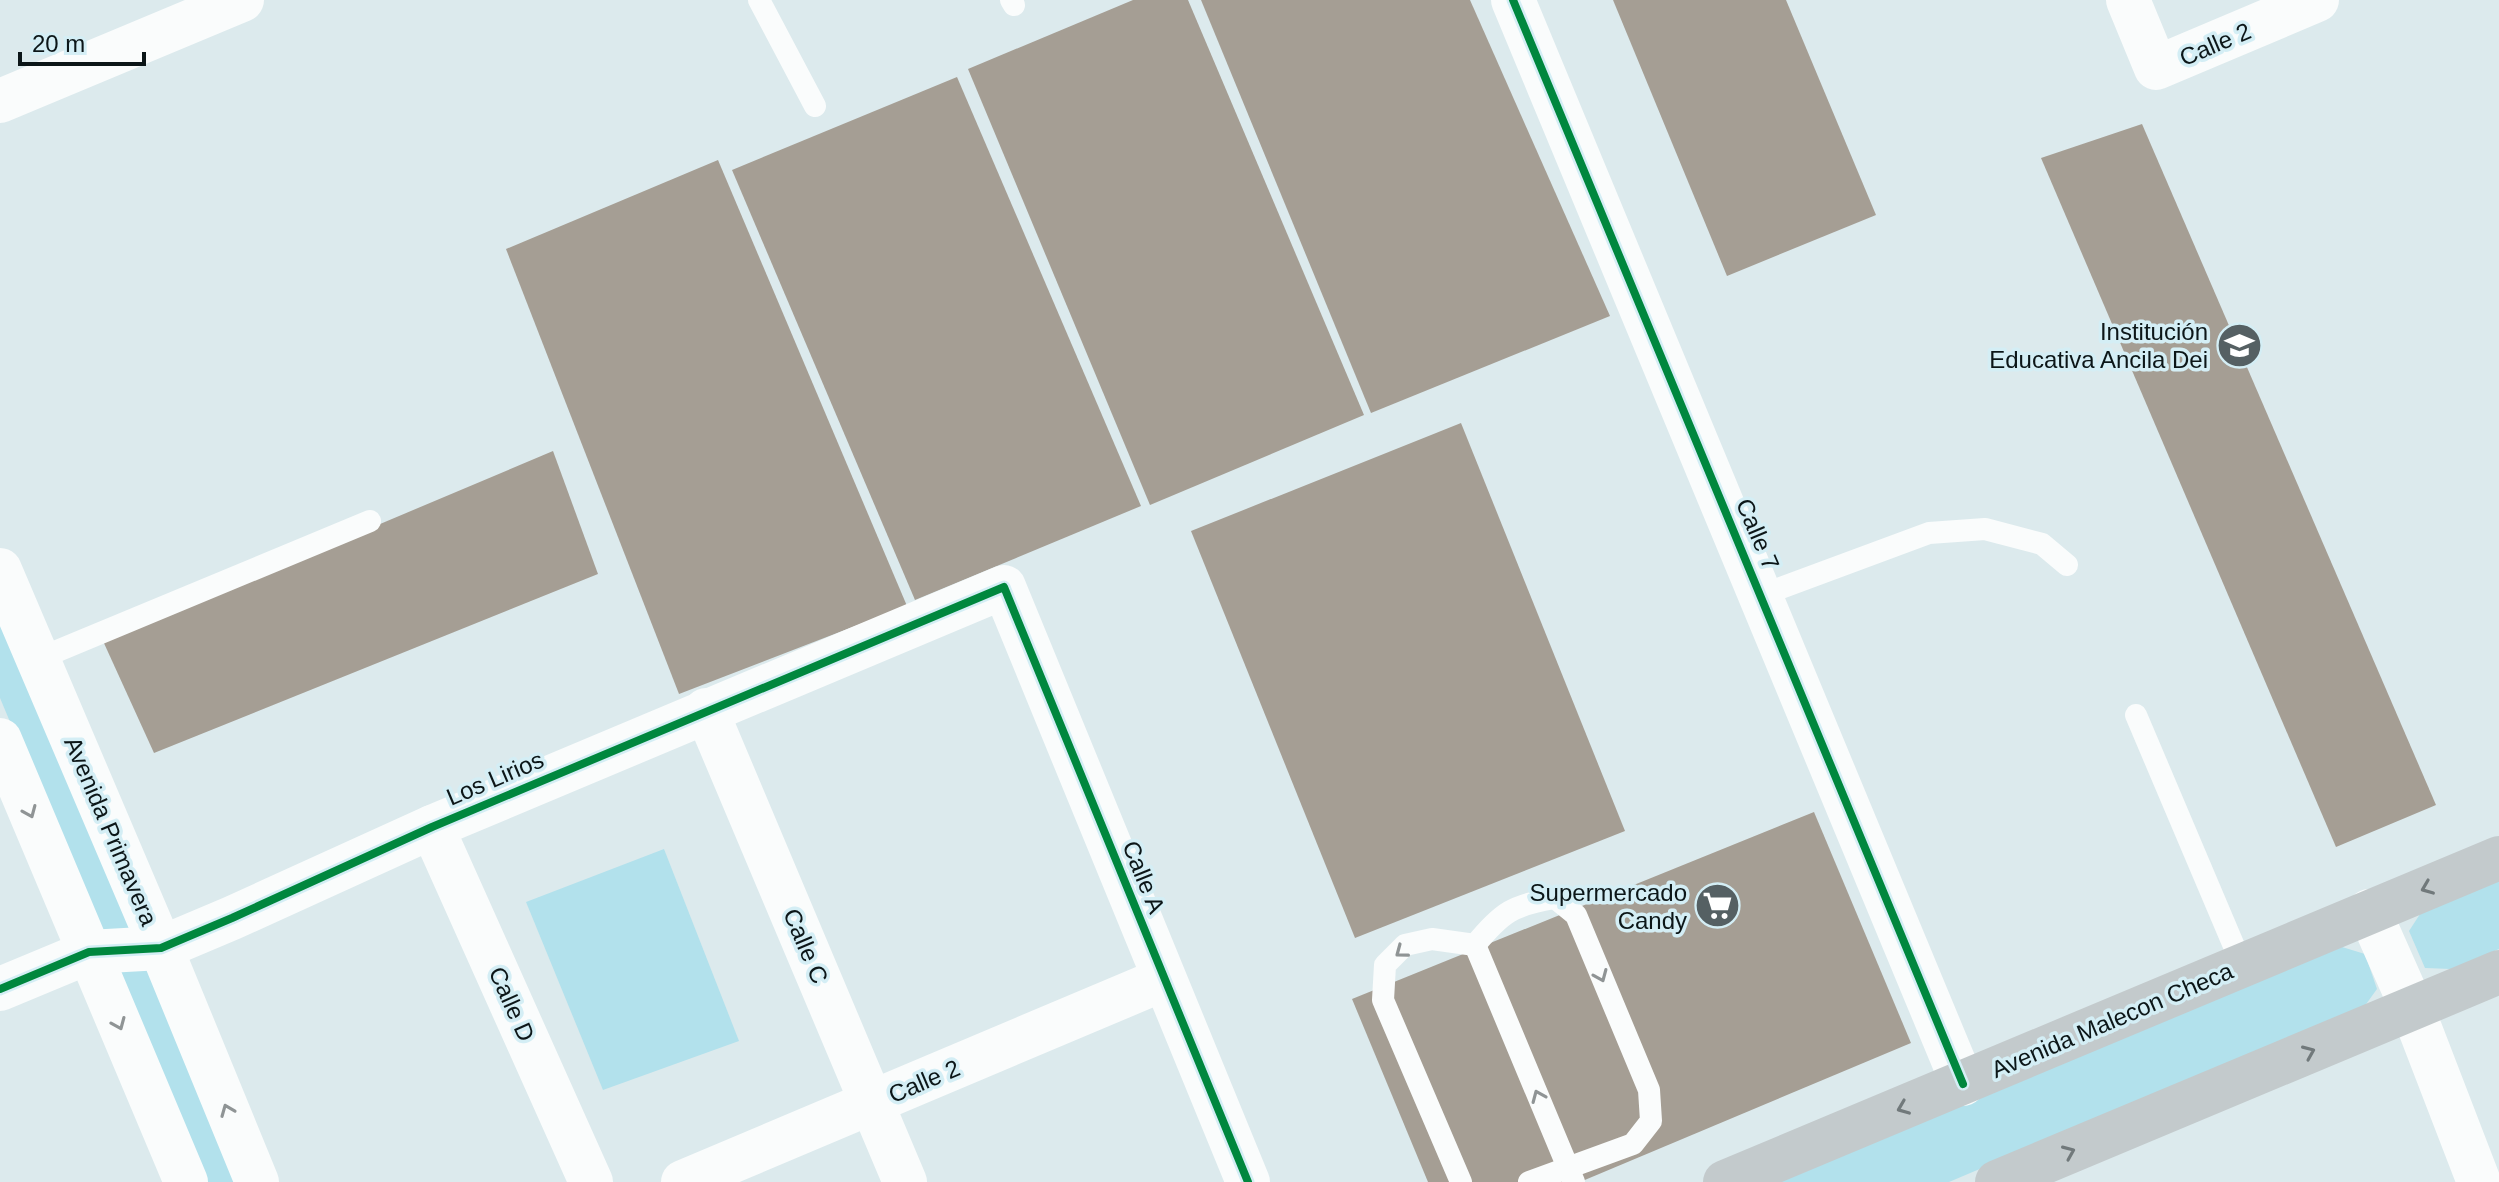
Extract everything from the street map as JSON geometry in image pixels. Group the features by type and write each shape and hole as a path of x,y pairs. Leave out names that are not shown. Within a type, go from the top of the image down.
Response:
{"main road":[{"name":"Avenida Malecon Checa","path":"1725,1182 2499,858"},
{"path":"1997,1182 2499,972"}],"street":[{"path":"0,101 242,0"},
{"name":"Calle 7","path":"1513,0 1963,1084"},
{"name":"Calle 2","path":"2128,0 2156,68 2317,0"},
{"name":"Avenida Primavera","path":"0,570 257,1182"},
{"name":"Los Lirios","path":"0,989 89,952 161,948 432,827 1004,587"},
{"name":"Calle A","path":"1004,587 1248,1182"},
{"name":"Calle C","path":"706,710 905,1182"},
{"path":"0,740 186,1182"},
{"name":"Calle D","path":"432,827 591,1182"},
{"path":"2369,911 2412,1008 2479,1182"},
{"name":"Calle 2","path":"683,1182 1164,979"}],"lane":[{"path":"759,0 815,106"},
{"path":"38,659 370,521"},
{"path":"1762,595 1929,533 1985,529 2042,544 2067,565"},
{"path":"2136,715 2242,965"},
{"path":"1475,945 1497,918 1525,903 1555,898 1576,915 1649,1090 1651,1121 1633,1144 1571,1175 1529,1182"},
{"path":"1461,1182 1383,1000 1385,965 1405,945 1432,939 1475,945"},
{"path":"1475,945 1571,1175"}],"shaded area":[{"path":"0,610 238,1182 203,1182 0,698"},
{"path":"664,849 739,1041 603,1090 526,902"},
{"path":"2499,879 2499,949 2451,969 2425,968 2409,931 2422,911"},
{"path":"2342,947 2365,954 2377,989 2359,1014 2263,1049 1949,1182 1764,1182"}],"building":[{"path":"1133,0 1188,0 1364,415 1150,505 968,69"},
{"path":"1201,0 1470,0 1610,316 1371,413"},
{"path":"1613,0 1786,0 1876,215 1727,276"},
{"path":"957,77 1141,506 915,600 732,170"},
{"path":"2142,124 2436,805 2336,847 2041,158"},
{"path":"718,160 907,606 679,694 506,249"},
{"path":"1461,423 1625,831 1355,938 1191,531"},
{"path":"553,451 598,574 154,753 103,641"},
{"name":"Supermercado Candy","path":"1814,812 1911,1043 1580,1182 1428,1182 1352,999"}],"cycle path":[{"path":"1513,0 1963,1084"},
{"path":"0,989 89,952 161,948 432,827 1004,587 1248,1182"}],"place":[{"name":"Institución Educativa Ancila Dei","path":"2239,345"},
{"name":"Supermercado Candy","path":"1718,906"}]}
